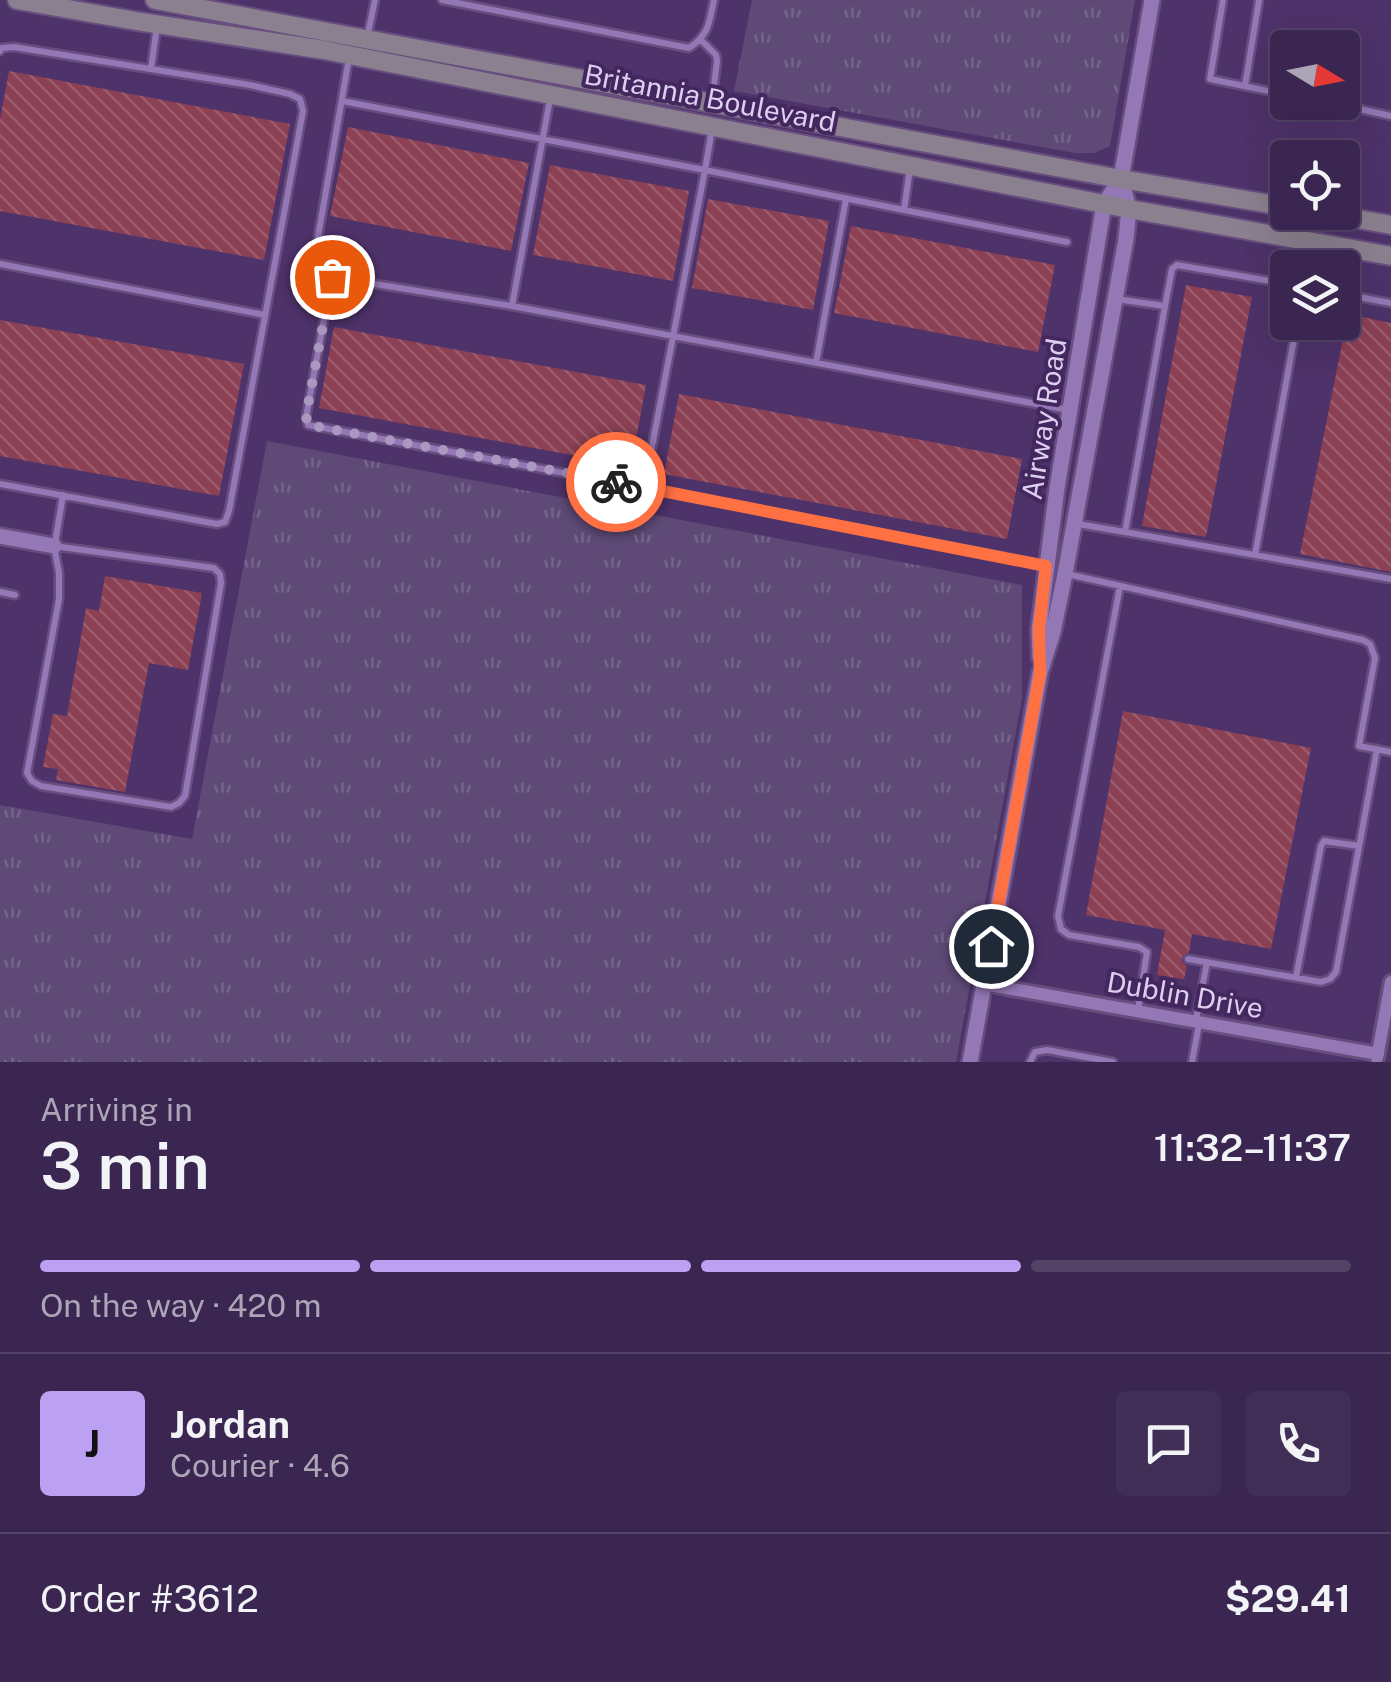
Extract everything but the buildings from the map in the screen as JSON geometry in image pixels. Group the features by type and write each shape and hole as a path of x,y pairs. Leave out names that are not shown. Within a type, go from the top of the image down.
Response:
{"main road":[{"name":"Britannia Boulevard","path":"17,0 350,56 1130,209 1391,256"},
{"name":"Britannia Boulevard","path":"155,0 1270,205"},
{"path":"1360,220 1391,225"}],"street":[{"name":"Airway Road","path":"1040,673 1039,629 1046,566 1104,204 1121,179 1152,0"},
{"name":"Airway Road","path":"970,1062 1040,673 1065,574 1115,298 1130,209 1121,179"},
{"path":"0,536 54,546"},
{"path":"1377,1058 1391,982"},
{"name":"Dublin Drive","path":"984,984 1377,1058"}],"lane":[{"path":"367,39 376,0"},
{"path":"442,0 689,48 701,40 708,28 714,0"},
{"path":"1222,0 1210,80 1270,91"},
{"path":"1246,86 1259,0"},
{"path":"151,69 158,25"},
{"path":"701,40 718,60 711,103"},
{"path":"0,51 14,48 250,85 290,94 300,99 303,111 224,522 0,484"},
{"path":"350,56 318,237 319,247 332,262 332,277 306,416 308,425 1046,566"},
{"path":"512,306 551,95"},
{"path":"342,101 1067,242"},
{"path":"1360,109 1391,116"},
{"path":"644,488 713,126"},
{"path":"904,210 911,165"},
{"path":"816,363 846,199"},
{"path":"0,264 265,315"},
{"path":"1126,532 1172,269 1177,265 1270,281"},
{"path":"332,277 512,306 1070,410"},
{"path":"1360,297 1391,303"},
{"path":"1115,298 1165,306"},
{"path":"1255,555 1294,340"},
{"path":"54,546 214,568 220,574 185,796 171,808 41,786 27,773 59,599 54,546 63,495"},
{"path":"1074,524 1391,579"},
{"path":"1065,574 1363,640 1370,644 1375,658 1359,746 1391,752"},
{"path":"1120,586 1058,916 1061,929 1069,936 1160,954"},
{"path":"0,592 14,594"},
{"path":"1188,959 1321,982 1336,972 1378,749"},
{"path":"1296,978 1321,846 1324,841 1359,846"},
{"path":"1138,1012 1147,952"},
{"path":"1192,1062 1207,962"},
{"path":"1030,1062 1035,1052 1046,1050 1113,1062"}],"green space":[{"path":"752,0 1135,0 1110,146 1094,153 1075,153 734,91"},
{"path":"267,441 1022,585 1022,698 956,1062 0,1062 0,805 192,839"}],"way so far":[{"path":"332,277 306,416 308,425 616,482"}],"route":[{"path":"616,482 1046,566 1039,629 1040,673 991,946"}]}
